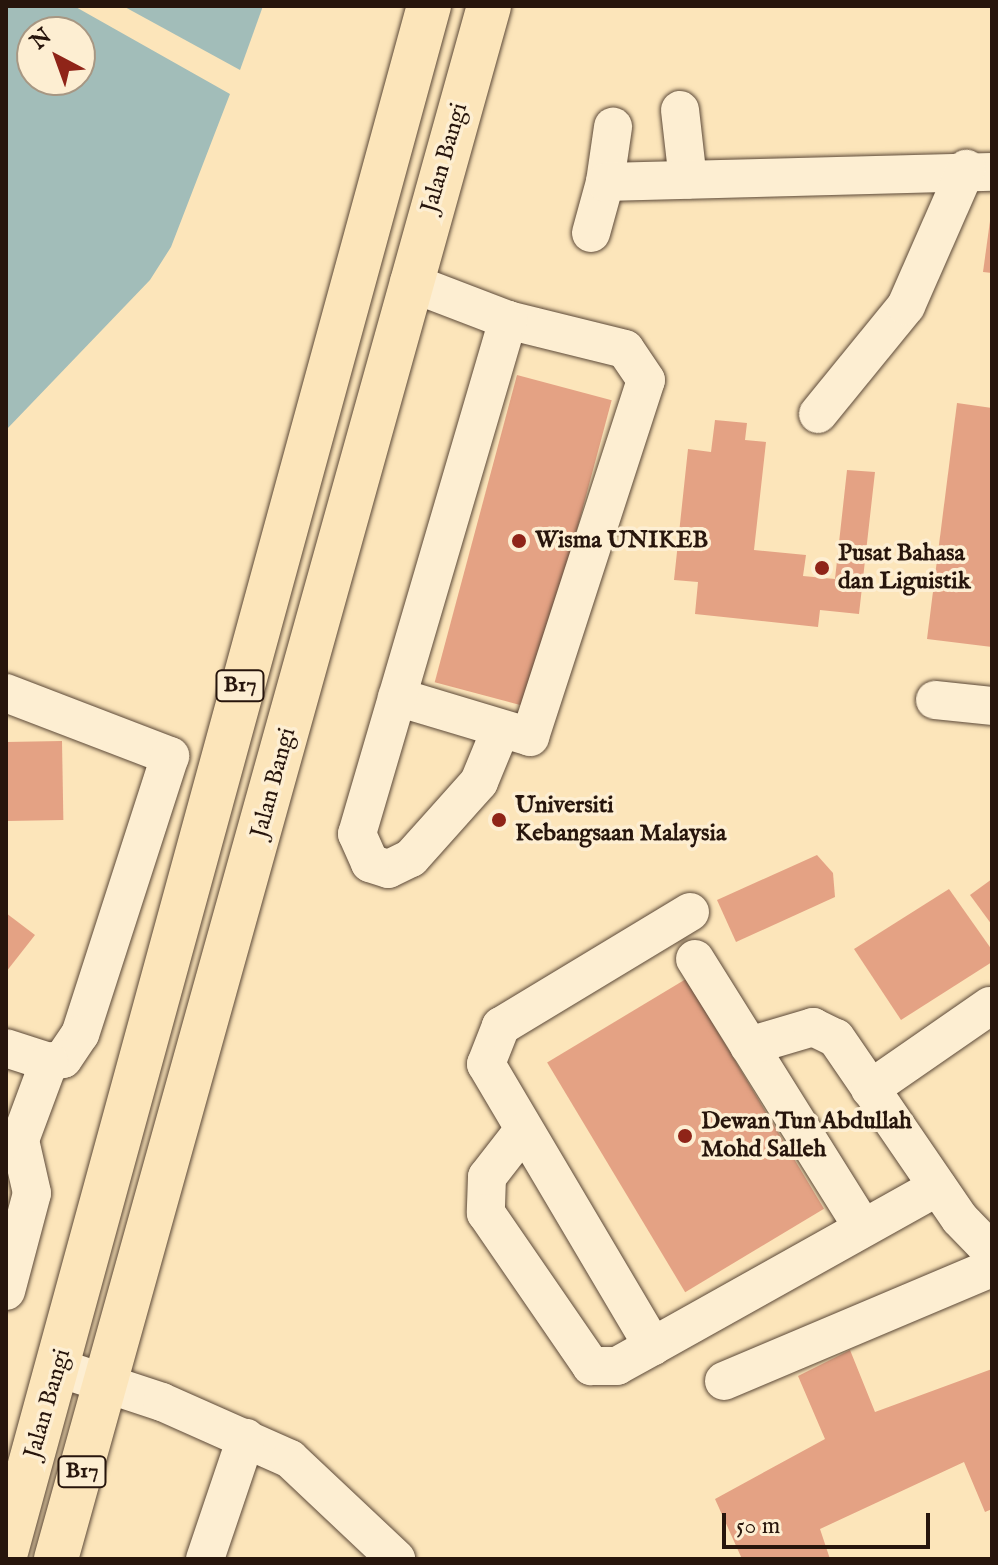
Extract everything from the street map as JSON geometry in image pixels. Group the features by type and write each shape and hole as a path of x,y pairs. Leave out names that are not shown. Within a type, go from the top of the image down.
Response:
{"main road":[{"name":"Jalan Bangi","path":"6,1552 59,1368 323,373 429,6"},
{"name":"Jalan Bangi","path":"56,1559 108,1385 409,282 489,6"}],"street":[{"path":"680,110 688,180"},
{"path":"591,233 605,182 613,127"},
{"path":"605,182 979,171"},
{"path":"818,414 906,306 979,171"},
{"path":"397,697 524,738 534,731 646,380 625,349 508,320 409,282"},
{"path":"500,731 479,782 411,858 388,869 370,863 357,834 508,320"},
{"path":"6,693 170,756 80,1034 63,1059 49,1062 6,1048"},
{"path":"935,700 992,706"},
{"path":"653,1346 522,1132 486,1064 495,1034 690,912"},
{"path":"695,959 863,1228"},
{"path":"870,1089 990,1006"},
{"path":"749,1046 788,1030 825,1031 870,1089 938,1187 992,1252"},
{"path":"6,1291 32,1193 13,1137 49,1062"},
{"path":"522,1132 487,1177 486,1213 591,1366 617,1366 938,1187"},
{"path":"724,1381 992,1268"},
{"path":"59,1368 208,1420 290,1459 396,1559"},
{"path":"205,1559 246,1438"}],"water":[{"path":"6,6 74,6 92,16 16,16 16,96 96,96 96,18 230,94 171,247 150,280 6,430"},
{"path":"123,6 263,6 240,70"}],"building":[{"path":"992,222 992,273 983,272"},
{"name":"Wisma UNIKEB","path":"517,375 612,400 529,708 435,682"},
{"path":"957,403 992,408 992,647 927,639"},
{"path":"715,420 747,423 745,440 766,442 754,550 806,555 803,576 835,579 847,470 875,472 859,614 820,610 818,627 695,614 698,582 674,580 688,449 711,452"},
{"path":"62,741 63,820 7,821 6,742"},
{"path":"817,855 833,873 835,897 736,942 717,900"},
{"path":"992,879 992,925 970,895"},
{"path":"949,889 992,950 992,962 901,1020 854,949"},
{"path":"6,913 35,935 6,972"},
{"name":"Dewan Tun Abdullah Mohd Salleh","path":"686,979 824,1209 685,1292 547,1062"},
{"path":"850,1350 875,1412 992,1369 992,1509 985,1512 964,1462 820,1529 830,1559 742,1559 715,1499 825,1439 798,1376"}],"place":[{"name":"Wisma UNIKEB","path":"519,541"},
{"name":"Pusat Bahasa dan Liguistik","path":"822,568"},
{"name":"Universiti Kebangsaan Malaysia","path":"499,820"},
{"name":"Dewan Tun Abdullah Mohd Salleh","path":"685,1136"}]}
